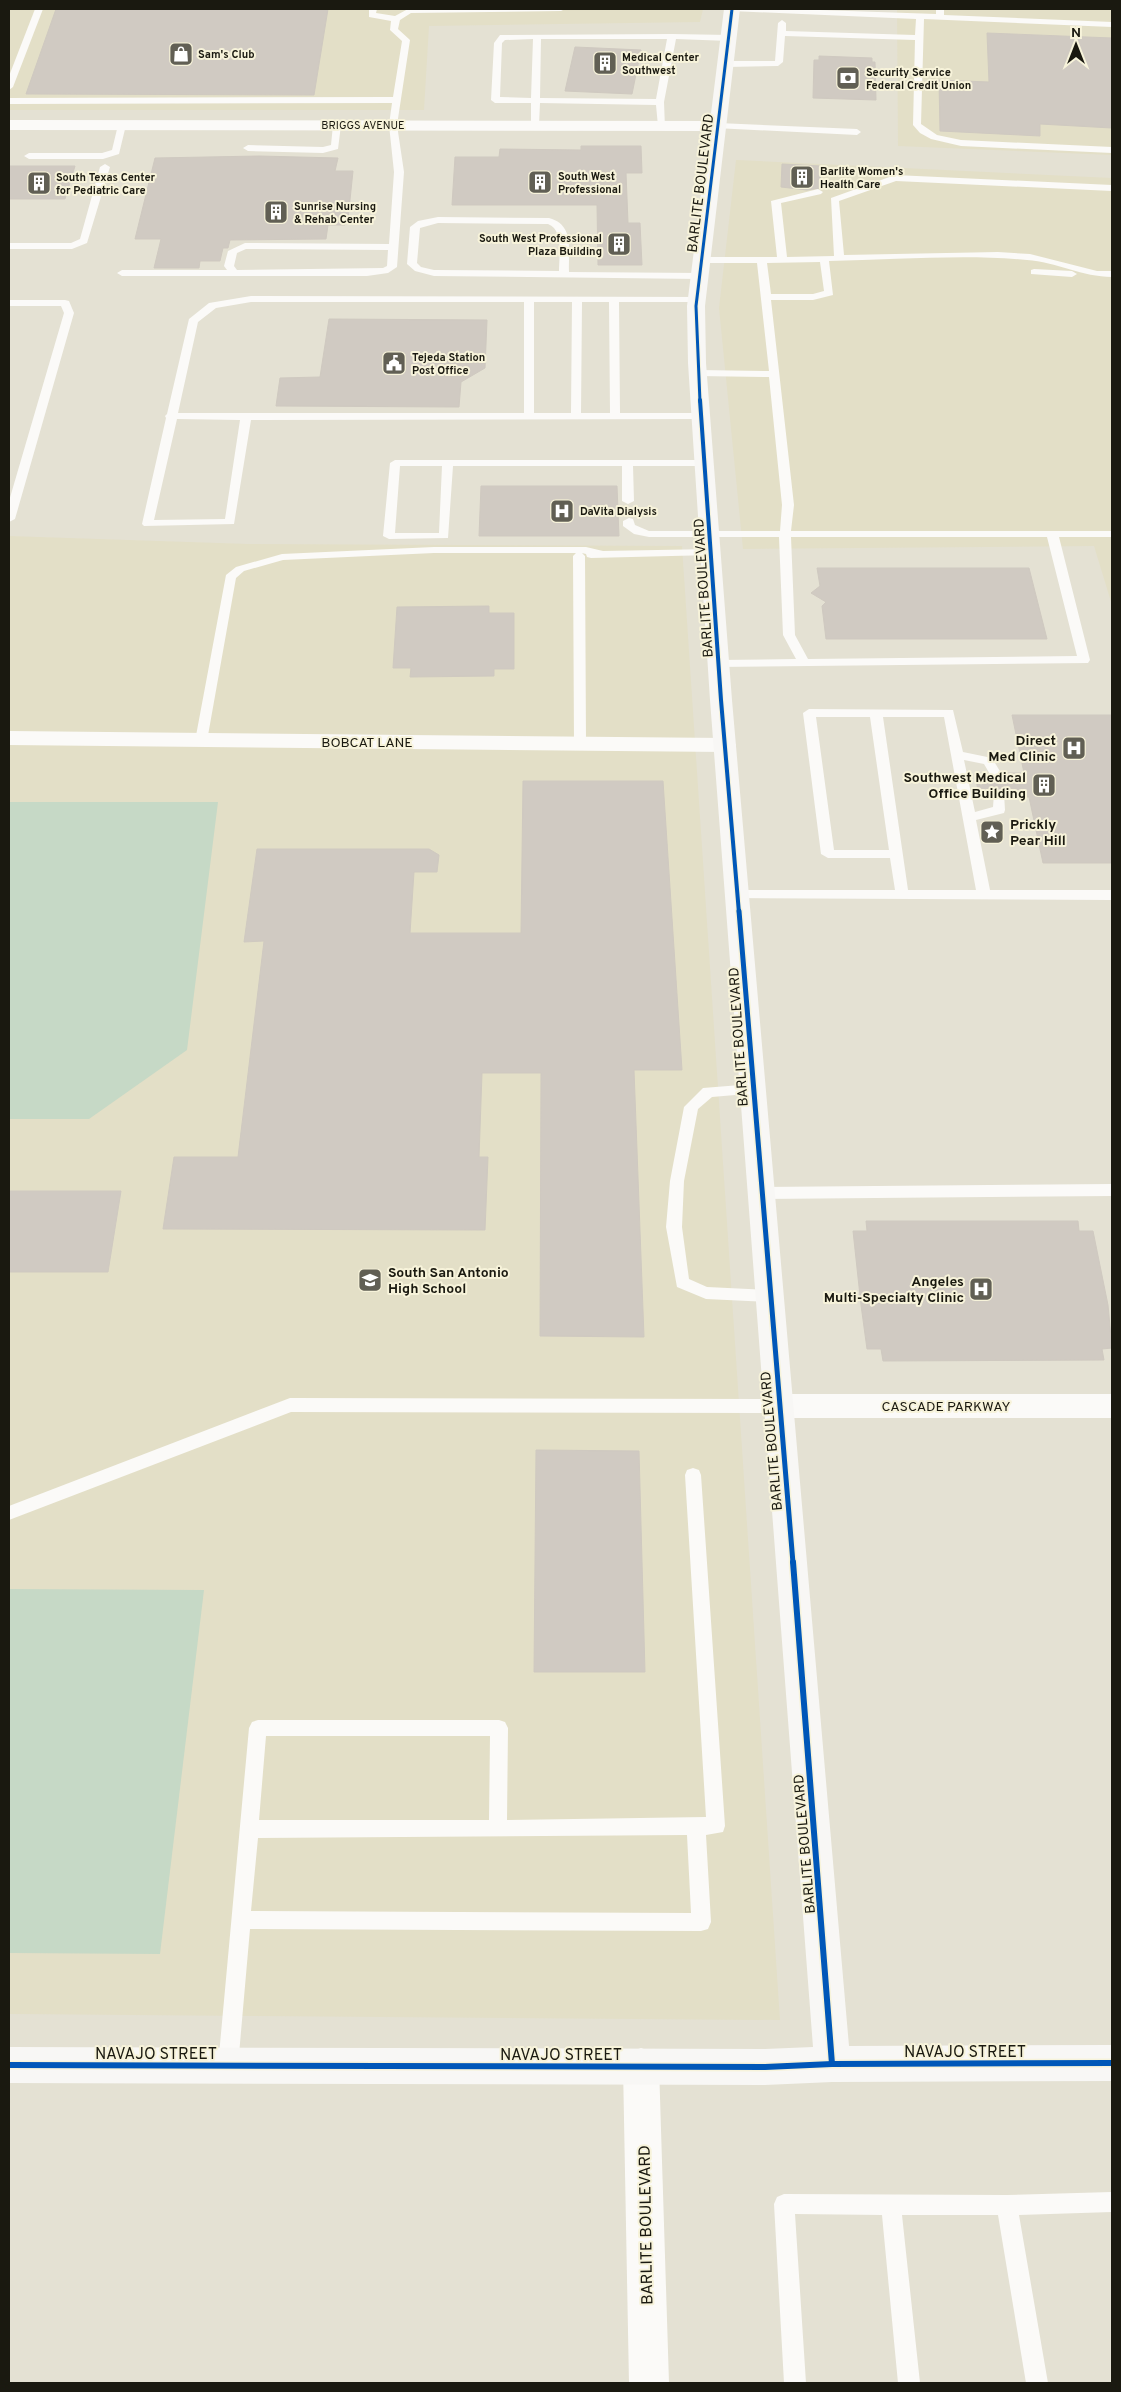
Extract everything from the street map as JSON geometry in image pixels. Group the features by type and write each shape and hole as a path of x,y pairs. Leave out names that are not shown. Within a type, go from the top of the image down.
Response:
{"street":[{"name":"BARLITE BOULEVARD","path":"732,9 700,278 698,373 725,745 739,895 761,1194 780,1406 832,2064"},
{"name":"BRIGGS AVENUE","path":"9,125 718,126"},
{"name":"BOBCAT LANE","path":"9,738 725,745"},
{"name":"CASCADE PARKWAY","path":"780,1406 1112,1406"},
{"name":"NAVAJO STREET","path":"9,2065 765,2067 832,2064 1112,2063"},
{"name":"BARLITE BOULEVARD","path":"641,2066 649,2383"}],"lane":[{"path":"9,87 39,9"},
{"path":"373,9 372,14 396,19"},
{"path":"122,273 367,273 385,271 392,267 399,172 393,125 406,40 394,30 396,19 409,10 561,9"},
{"path":"732,9 920,16 940,13 1112,24"},
{"path":"726,64 775,64 779,62 783,10"},
{"path":"920,16 918,125 923,132 934,137 961,143 1112,150"},
{"path":"782,33 920,38"},
{"path":"660,102 495,100 498,43 503,37 728,38"},
{"path":"535,125 537,37"},
{"path":"662,126 660,102 672,37"},
{"path":"9,101 398,100"},
{"path":"29,156 103,156 112,154 116,152 122,125"},
{"path":"248,148 323,150 335,147 338,125"},
{"path":"718,126 857,132"},
{"path":"9,246 72,246 81,244 84,241 105,167"},
{"path":"839,258 834,200 895,178 1112,188"},
{"path":"838,188 879,184"},
{"path":"782,259 776,201 818,192"},
{"path":"564,275 563,231 556,224 548,221 438,220 421,223 415,227 412,264 426,272 700,278"},
{"path":"234,273 229,266 233,251 245,246 393,246"},
{"path":"998,255 1017,265"},
{"path":"246,417 230,522 148,524 170,416 193,321 212,304 251,299 614,300 762,260 782,259 998,255 1030,257 1097,274"},
{"path":"766,298 813,298 828,293 824,258"},
{"path":"762,260 788,505 785,534 789,635 803,662"},
{"path":"1034,272 1112,274"},
{"path":"529,300 529,416"},
{"path":"576,416 577,300"},
{"path":"614,300 615,416"},
{"path":"9,303 65,303 69,313 9,519"},
{"path":"698,373 774,374"},
{"path":"170,416 702,416"},
{"path":"448,463 444,536 389,536 395,463 448,463 627,463 704,463"},
{"path":"627,463 628,501"},
{"path":"629,521 629,526 638,532 711,544"},
{"path":"260,563 282,565 409,558 579,556 668,552 785,534 1112,534"},
{"path":"719,664 1084,660 1052,534"},
{"path":"201,741 230,577 240,569 282,557 434,550 586,550 600,554"},
{"path":"579,556 580,743"},
{"path":"876,713 902,895"},
{"path":"896,854 828,854 809,714 949,713 984,895"},
{"path":"957,755 988,761 996,774"},
{"path":"969,818 999,810 999,797"},
{"path":"739,895 1112,895"},
{"path":"754,1089 708,1092 691,1107 678,1181 674,1227 682,1283 706,1293 770,1296"},
{"path":"761,1194 1112,1190"},
{"path":"9,1513 290,1405 780,1406"},
{"path":"248,1829 498,1829 716,1826 693,1475"},
{"path":"228,2066 258,1728 499,1728 498,1829"},
{"path":"240,1920 700,1922 696,1826"},
{"path":"795,2383 784,2204 1112,2202"},
{"path":"891,2204 909,2383"},
{"path":"1008,2204 1037,2383"}],"shaded area":[{"path":"9,9 703,9 700,22 429,26 424,110 9,110"},
{"path":"887,9 1112,9 1112,155 898,146 897,10"},
{"path":"736,160 1112,178 1112,605 1094,546 743,549 719,308"},
{"name":"South San Antonio High School","path":"9,536 249,544 682,546 780,2020 9,2014"}],"green space":[{"path":"9,802 218,802 187,1050 89,1119 9,1119"},
{"path":"9,1589 204,1590 160,1954 9,1953"}],"building":[{"name":"Sam's Club","path":"56,9 328,9 314,95 26,94"},
{"path":"987,33 1112,38 1112,128 1040,124 1040,136 940,131 939,80 989,82"},
{"name":"Medical Center Southwest","path":"575,47 641,50 632,94 565,91"},
{"name":"Security Service Federal Credit Union","path":"819,56 872,58 872,62 875,62 876,100 813,98 814,60 819,60"},
{"name":"South West Professional","path":"581,146 641,146 642,173 626,173 628,223 640,223 642,265 598,265 597,205 452,205 455,157 499,157 500,149 581,150"},
{"name":"Sunrise Nursing & Rehab Center","path":"259,156 338,158 335,171 353,171 348,219 346,219 345,225 328,225 326,239 230,240 228,248 223,248 220,261 200,261 199,268 154,268 161,239 135,239 155,158"},
{"name":"Barlite Women's Health Care","path":"782,164 821,166 820,188 807,190 781,187"},
{"name":"South Texas Center for Pediatric Care","path":"9,166 75,166 65,199 9,199"},
{"path":"329,319 487,320 485,368 461,382 459,407 276,406 280,378 320,377"},
{"name":"DaVita Dialysis","path":"481,486 617,486 619,536 479,536"},
{"path":"817,568 1029,568 1047,639 826,639 822,606 826,602 811,593 820,586"},
{"path":"489,606 489,613 514,613 514,669 494,669 494,676 410,677 411,668 393,668 397,607"},
{"name":"Southwest Medical Office Building","path":"1012,715 1112,715 1112,863 1043,863 1029,797 1006,797 1004,792 993,793 992,797 979,797 975,773 987,773 991,778 999,778 1003,773 1024,773"},
{"path":"523,781 663,781 682,1070 634,1070 644,1337 540,1336 541,1073 482,1073 479,1157 488,1157 485,1230 163,1229 174,1157 238,1157 264,941 244,942 257,849 429,849 439,855 437,872 414,872 410,933 521,933"},
{"path":"9,1191 121,1191 108,1272 9,1272"},
{"name":"Angeles Multi-Specialty Clinic","path":"866,1221 1078,1221 1079,1231 1093,1231 1108,1305 1112,1348 1102,1349 1104,1360 883,1361 881,1349 867,1349 861,1305 853,1231 867,1231"},
{"path":"536,1450 639,1451 645,1672 534,1672"}],"cycle path":[{"path":"732,9 696,306 697,363 721,700 780,1406 832,2064"},
{"path":"9,2065 765,2067 832,2064 1112,2063"}],"place":[{"name":"Sam's Club","path":"181,54"},
{"name":"Medical Center Southwest","path":"605,63"},
{"name":"Security Service Federal Credit Union","path":"848,78"},
{"name":"Barlite Women's Health Care","path":"802,177"},
{"name":"South West Professional","path":"540,182"},
{"name":"South Texas Center for Pediatric Care","path":"39,183"},
{"name":"Sunrise Nursing & Rehab Center","path":"276,212"},
{"name":"South West Professional Plaza Building","path":"619,244"},
{"name":"Tejeda Station Post Office","path":"394,363"},
{"name":"DaVita Dialysis","path":"562,511"},
{"name":"Direct Med Clinic","path":"1074,748"},
{"name":"Southwest Medical Office Building","path":"1044,785"},
{"name":"Prickly Pear Hill","path":"992,832"},
{"name":"South San Antonio High School","path":"370,1280"},
{"name":"Angeles Multi-Specialty Clinic","path":"981,1289"}]}
